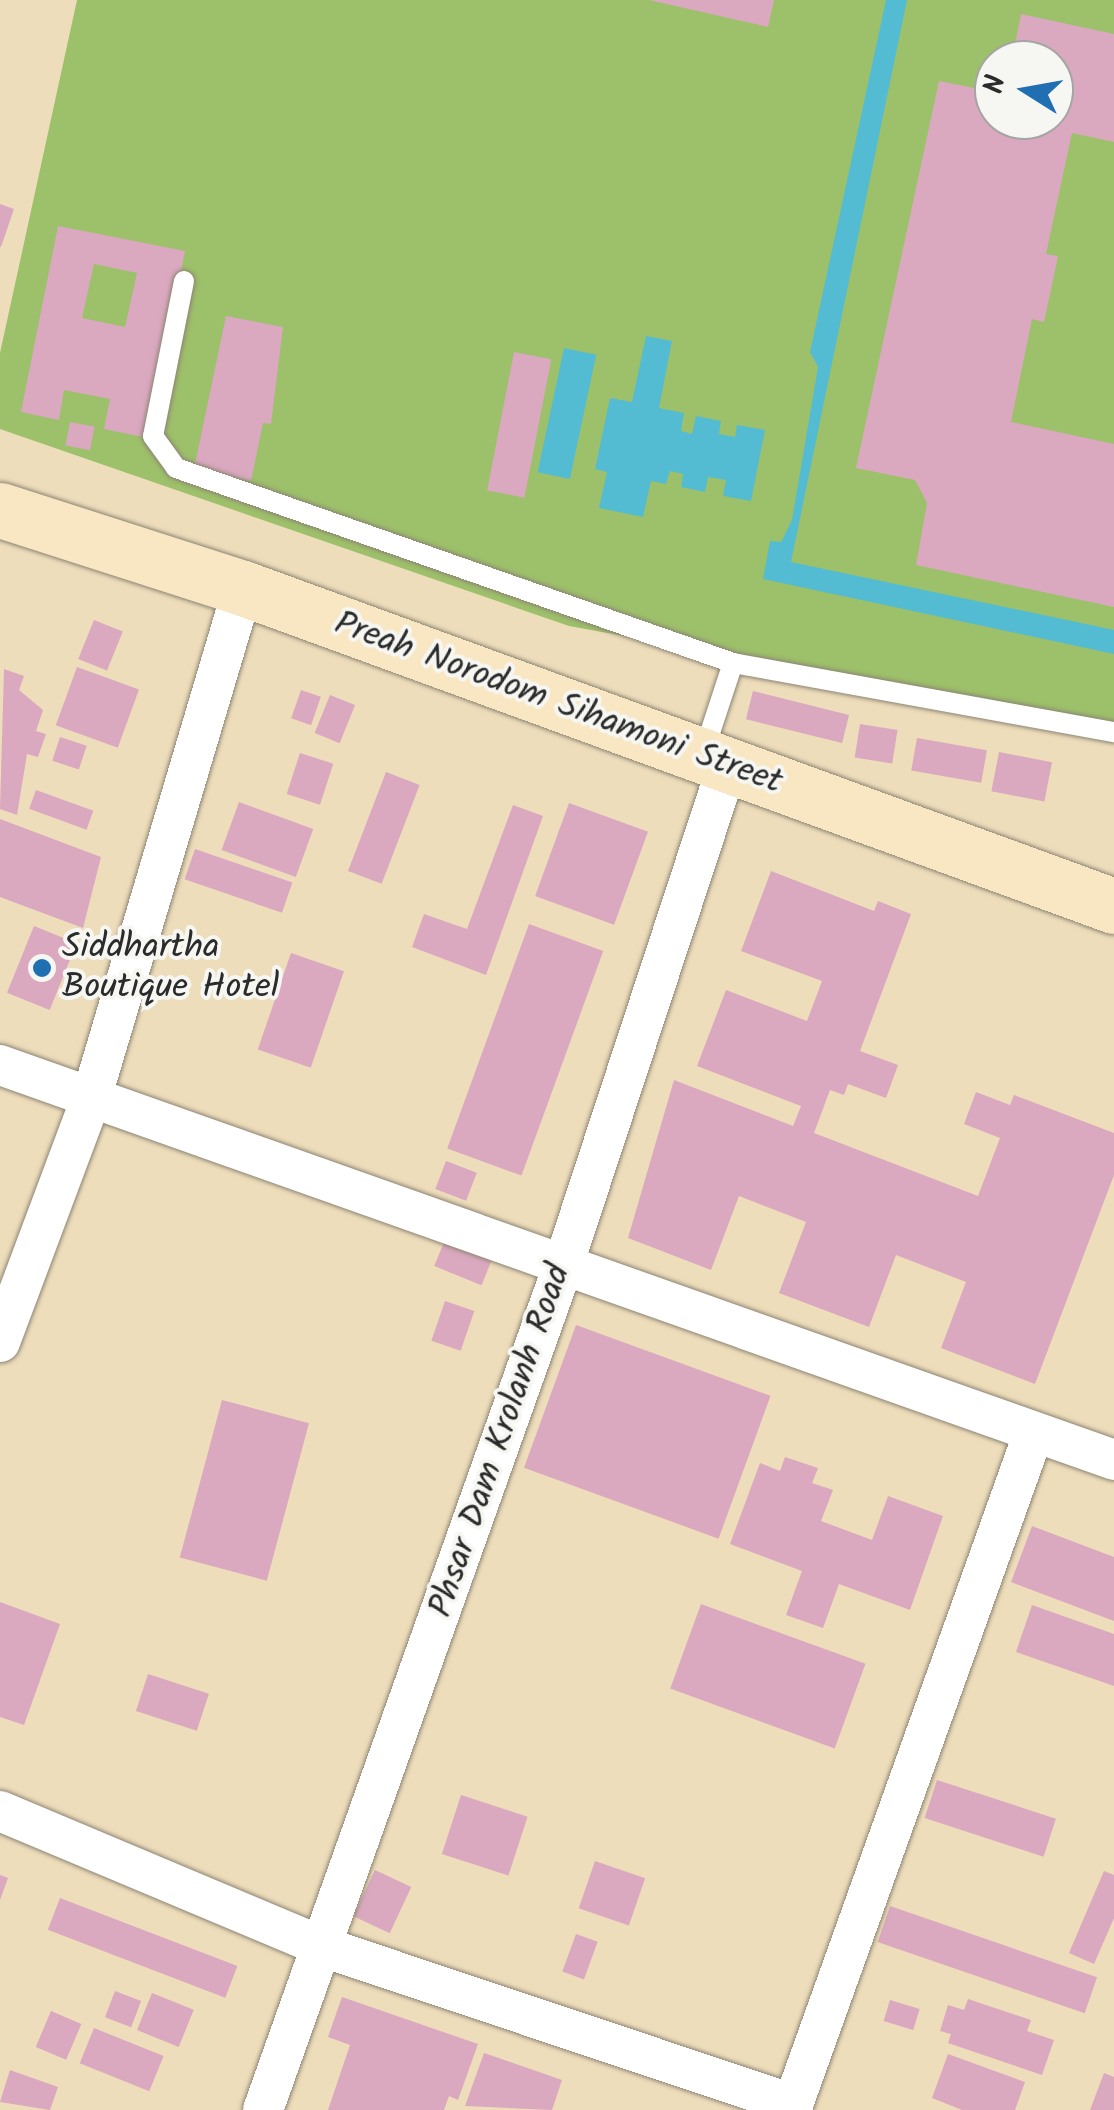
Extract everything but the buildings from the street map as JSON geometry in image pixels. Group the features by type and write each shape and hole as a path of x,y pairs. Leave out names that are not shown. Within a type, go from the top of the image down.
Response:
{"main road":[{"name":"Preah Norodom Sihamoni Street","path":"0,510 243,588 1114,906"}],"street":[{"path":"0,1342 91,1099 243,588"},
{"name":"Phsar Dam Krolanh Road","path":"263,2110 563,1266 715,761"},
{"path":"0,1065 1114,1460"},
{"path":"0,1811 323,1946 792,2107 1034,1432"}],"lane":[{"path":"184,280 154,436 176,468 733,663 1114,732"},
{"path":"715,761 733,663"}],"green space":[{"path":"77,0 1114,0 1114,725 569,626 0,429 0,353"}],"water":[{"path":"886,0 907,0 791,562 1114,630 1114,654 763,579 770,541 781,542 792,520 818,367 810,352"},
{"path":"646,336 672,341 659,408 684,413 681,431 692,434 696,416 721,421 719,434 735,437 737,425 765,430 751,501 723,496 726,480 708,477 705,492 681,487 683,474 670,471 666,484 651,481 643,517 599,508 607,472 595,469 610,398 632,402"},
{"path":"564,348 596,355 570,479 538,472"}],"place":[{"name":"Siddhartha Boutique Hotel","path":"42,968"}]}
